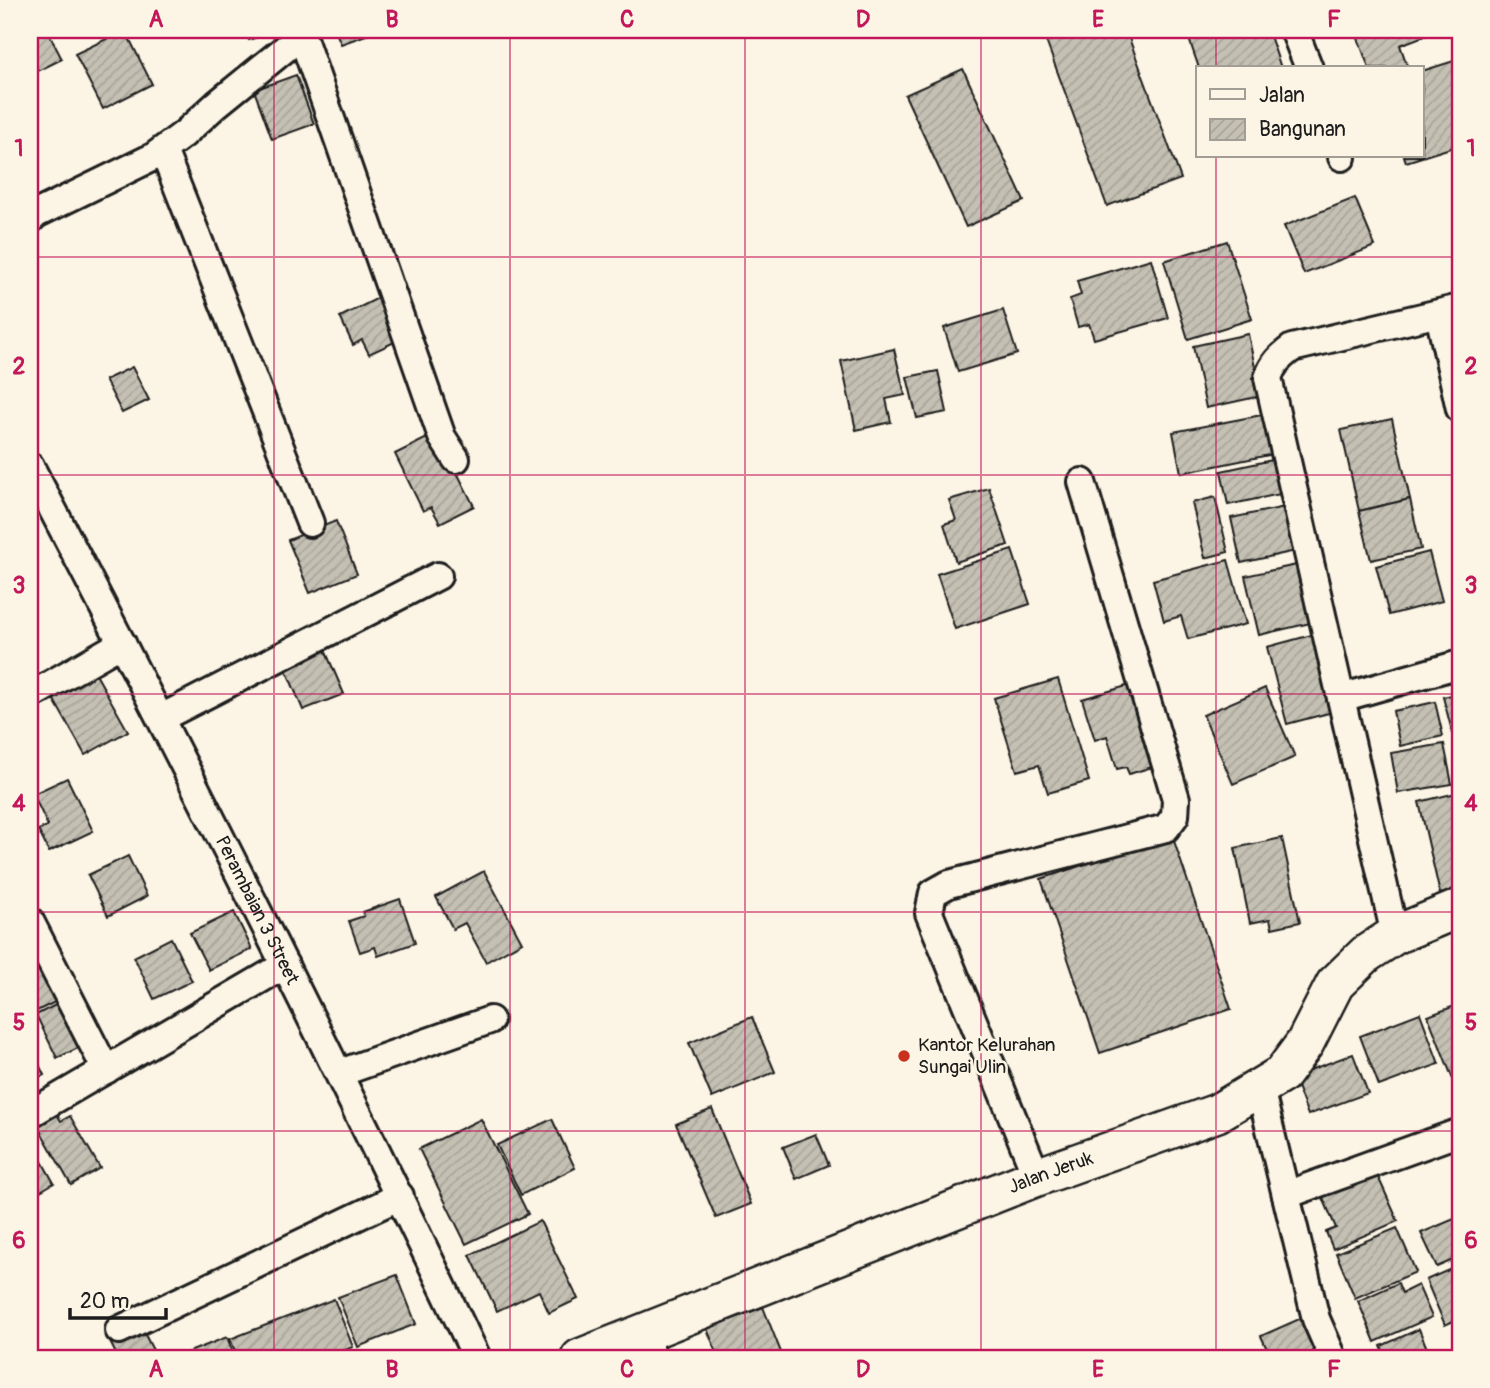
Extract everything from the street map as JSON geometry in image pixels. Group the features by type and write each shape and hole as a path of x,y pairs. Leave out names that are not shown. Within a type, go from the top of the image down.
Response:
{"street":[{"path":"1294,30 1308,66"},
{"path":"30,220 36,214 143,164 184,134 301,32 442,437 456,459"},
{"path":"163,150 310,523"},
{"path":"1395,935 1268,377 1272,366 1292,348 1450,311 1460,409"},
{"name":"Perambaian 3 Street","path":"30,467 161,718 340,1073 477,1358"},
{"path":"1037,1177 929,914 933,893 950,884 1166,828 1175,816 1175,799 1082,482"},
{"path":"161,718 438,576"},
{"path":"30,696 122,643"},
{"path":"1342,698 1460,664"},
{"name":"Jalan Jeruk","path":"580,1358 648,1346 1037,1177 1217,1113 1282,1074 1305,1043 1335,984 1367,954 1395,935 1460,908"},
{"path":"30,921 106,1070"},
{"path":"30,1114 285,965"},
{"path":"340,1073 490,1020"},
{"path":"1260,1088 1316,1319 1333,1358"},
{"path":"1286,1195 1459,1137"},
{"path":"119,1330 400,1196"}],"building":[{"path":"30,30 47,30 62,59 30,75"},
{"path":"125,30 152,84 103,109 75,54"},
{"path":"245,30 276,30 249,40"},
{"path":"335,30 380,30 341,44"},
{"path":"1042,30 1126,30 1181,179 1107,206"},
{"path":"1186,30 1268,30 1280,66 1198,66"},
{"path":"1355,30 1437,30 1400,45 1407,66 1368,66"},
{"path":"1460,59 1460,145 1424,156 1424,70"},
{"path":"963,69 1024,201 966,227 905,95"},
{"path":"296,75 314,124 272,139 254,90"},
{"path":"1355,198 1375,246 1304,274 1284,226"},
{"path":"1227,241 1252,319 1188,339 1164,261"},
{"path":"1151,259 1168,318 1094,339 1089,324 1078,327 1070,299 1081,295 1077,281"},
{"path":"380,297 401,339 369,354 362,340 353,345 340,317"},
{"path":"1003,310 1017,354 958,372 944,328"},
{"path":"1248,334 1261,396 1206,408 1193,346"},
{"path":"894,349 905,395 886,399 891,422 856,430 841,361"},
{"path":"132,367 149,400 122,413 105,380"},
{"path":"938,371 947,412 917,418 907,377"},
{"path":"1267,414 1274,454 1181,473 1173,432"},
{"path":"1392,419 1410,499 1359,511 1341,430"},
{"path":"437,433 474,506 440,523 431,507 423,511 395,454"},
{"path":"1277,459 1285,493 1228,505 1221,471"},
{"path":"989,488 1008,545 956,562 944,524 956,520 949,500"},
{"path":"1215,497 1228,552 1205,558 1192,503"},
{"path":"1410,499 1421,549 1371,560 1359,511"},
{"path":"1290,506 1300,550 1241,563 1231,518"},
{"path":"336,521 357,574 310,593 288,540"},
{"path":"1012,550 1030,604 955,629 937,574"},
{"path":"1429,552 1442,601 1389,615 1376,566"},
{"path":"1228,560 1246,624 1188,639 1181,616 1164,621 1153,580"},
{"path":"1306,563 1319,621 1259,635 1245,576"},
{"path":"1319,633 1340,710 1287,724 1267,647"},
{"path":"322,643 344,694 303,710 282,660"},
{"path":"93,669 128,731 85,755 50,693"},
{"path":"1058,679 1089,781 1048,793 1039,765 1017,771 994,698"},
{"path":"1137,683 1162,764 1129,774 1126,767 1117,769 1107,736 1095,740 1082,699"},
{"path":"1265,688 1295,757 1233,784 1203,715"},
{"path":"1460,693 1460,733 1453,735 1443,697"},
{"path":"1435,702 1443,736 1400,746 1393,711"},
{"path":"1444,744 1452,784 1398,793 1391,753"},
{"path":"67,778 93,831 49,852 38,830 48,826 33,794"},
{"path":"1460,792 1460,889 1440,894 1419,802"},
{"path":"1172,835 1231,1009 1100,1053 1041,879"},
{"path":"1282,838 1300,922 1272,928 1270,919 1250,923 1235,848"},
{"path":"128,856 147,896 108,916 88,875"},
{"path":"484,871 522,942 486,962 465,923 453,929 436,897"},
{"path":"400,899 415,943 378,956 375,947 360,952 349,921 364,916 363,912"},
{"path":"234,912 252,949 209,970 190,933"},
{"path":"171,938 192,981 154,999 134,957"},
{"path":"45,957 65,997 37,1011 30,996 30,965"},
{"path":"65,1000 87,1044 57,1058 36,1015"},
{"path":"1460,1004 1460,1086 1456,1087 1428,1016"},
{"path":"1420,1013 1439,1064 1379,1086 1360,1036"},
{"path":"752,1017 775,1072 712,1098 689,1043"},
{"path":"30,1045 44,1075 30,1082"},
{"path":"1353,1054 1368,1093 1308,1115 1293,1076"},
{"path":"712,1109 751,1204 716,1218 676,1124"},
{"path":"57,1114 61,1121 70,1116 100,1168 71,1185 37,1125"},
{"path":"481,1119 528,1214 466,1244 419,1149"},
{"path":"552,1119 575,1168 521,1195 497,1145"},
{"path":"816,1134 829,1165 796,1179 783,1147"},
{"path":"30,1140 54,1183 30,1197"},
{"path":"1375,1170 1398,1221 1333,1249 1326,1232 1336,1228 1321,1193"},
{"path":"1454,1219 1460,1233 1460,1257 1437,1267 1421,1233"},
{"path":"540,1221 578,1299 549,1313 539,1291 497,1311 470,1255"},
{"path":"1397,1228 1416,1272 1355,1298 1336,1253"},
{"path":"1460,1265 1460,1318 1445,1325 1426,1280"},
{"path":"397,1275 416,1324 358,1347 338,1297"},
{"path":"1398,1283 1402,1293 1418,1285 1432,1317 1375,1342 1358,1301"},
{"path":"334,1299 353,1347 325,1358 238,1358 230,1339"},
{"path":"763,1307 782,1355 773,1358 719,1358 707,1329"},
{"path":"1306,1316 1322,1354 1312,1358 1271,1358 1261,1336"},
{"path":"140,1325 157,1358 118,1358 109,1340"},
{"path":"1419,1329 1431,1358 1386,1358 1381,1346"},
{"path":"227,1337 235,1358 174,1358"}],"place":[{"name":"Kantor Kelurahan Sungai Ulin","path":"904,1056"}]}
